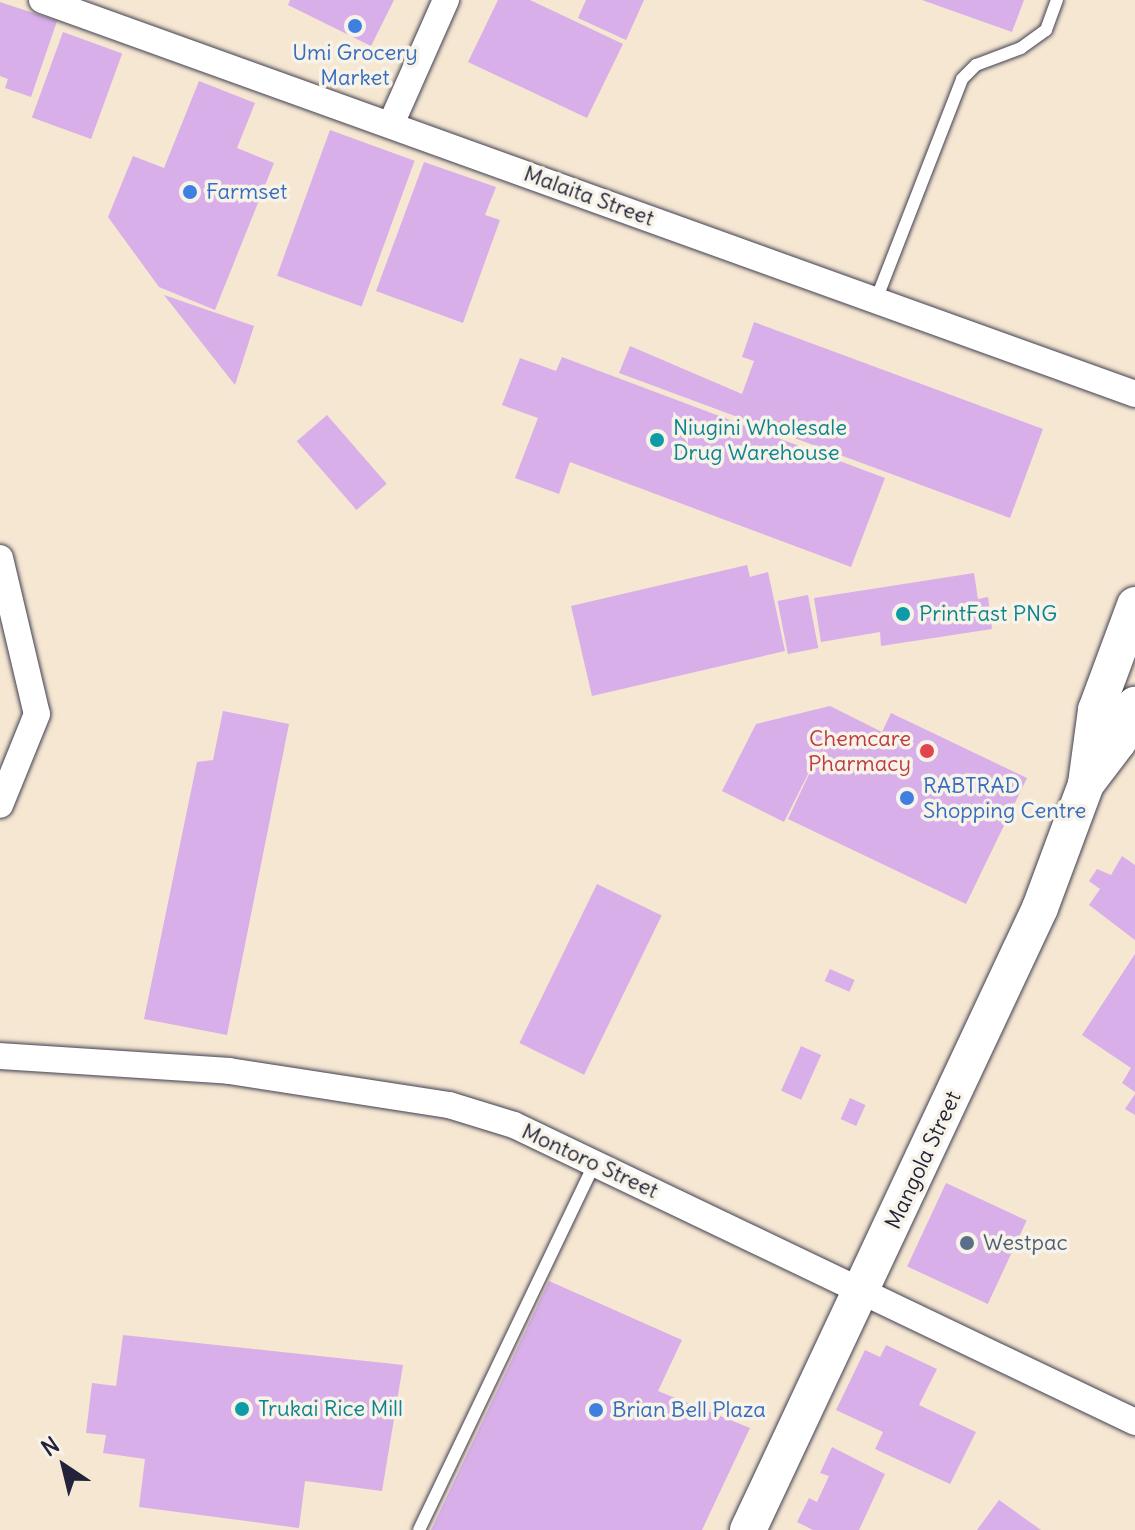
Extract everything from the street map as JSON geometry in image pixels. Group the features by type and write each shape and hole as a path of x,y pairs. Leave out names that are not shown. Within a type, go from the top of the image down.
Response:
{"main road":[{"name":"Mangola Street","path":"748,1530 1040,908 1086,784 1096,710 1135,605"},
{"name":"Mangola Street","path":"1086,784 1118,742 1135,705"}],"street":[{"name":"Malaita Street","path":"42,0 1135,394"},
{"path":"391,124 446,0"},
{"path":"0,558 37,714 0,805"},
{"name":"Montoro Street","path":"0,1056 229,1071 449,1105 514,1125 1135,1422"}],"lane":[{"path":"876,300 962,79 976,65 1021,48 1046,30 1057,0"},
{"path":"419,1530 595,1162"}],"building":[{"name":"Umi Grocery Market","path":"290,0 394,0 371,46 288,5"},
{"path":"498,0 530,0 623,44 587,118 468,62"},
{"path":"586,0 644,0 626,40 578,18"},
{"path":"922,0 1024,0 1012,32"},
{"path":"0,2 57,21 31,97 5,88 8,79 0,76"},
{"path":"63,32 122,54 91,139 32,118"},
{"name":"Farmset","path":"199,81 255,103 237,148 274,163 215,310 159,287 108,217 133,156 164,168"},
{"path":"330,130 415,161 362,306 277,276"},
{"path":"424,162 496,187 485,215 500,220 463,323 376,291"},
{"path":"164,295 254,326 235,385"},
{"path":"754,322 1043,429 1010,518 619,373 630,346 742,394 754,361 742,357"},
{"name":"Niugini Wholesale Drug Warehouse","path":"562,357 885,478 851,567 570,462 559,494 515,478 538,418 502,405 520,358 556,371"},
{"path":"327,415 387,484 357,510 297,441"},
{"path":"747,565 750,577 768,572 785,651 592,696 571,606"},
{"name":"PrintFast PNG","path":"974,573 978,599 988,597 992,629 881,646 880,632 821,642 814,598"},
{"path":"808,595 818,648 788,654 778,601"},
{"name":"RABTRAD Shopping Centre","path":"830,706 882,732 891,713 1027,778 966,904 788,819 826,738 784,822 722,791 756,724"},
{"path":"223,711 289,724 227,1035 144,1019 197,762 213,760"},
{"path":"1122,856 1135,865 1135,940 1089,905 1100,889 1089,881 1097,869 1111,875"},
{"path":"597,884 662,916 584,1075 519,1043"},
{"path":"1135,954 1135,1092 1122,1083 1131,1068 1082,1035"},
{"path":"830,969 855,980 849,992 825,981"},
{"path":"801,1046 821,1055 801,1100 781,1091"},
{"path":"1135,1094 1135,1115 1125,1109"},
{"path":"850,1098 866,1105 856,1126 841,1119"},
{"name":"Westpac","path":"946,1183 1027,1221 988,1304 907,1266"},
{"name":"Brian Bell Plaza","path":"549,1281 682,1340 658,1391 750,1428 702,1530 431,1530"},
{"name":"Trukai Rice Mill","path":"123,1335 403,1365 382,1491 305,1481 299,1528 139,1507 145,1459 103,1453 106,1435 86,1433 92,1383 116,1386"},
{"path":"886,1345 937,1369 919,1405 976,1432 950,1484 875,1449 883,1432 836,1410 865,1350 880,1357"},
{"path":"832,1447 885,1474 859,1530 813,1530 797,1522 809,1498 817,1502 829,1476 820,1473"},
{"path":"999,1500 1041,1530 977,1530"}],"place":[{"name":"Umi Grocery Market","path":"355,26"},
{"name":"Farmset","path":"190,192"},
{"name":"Niugini Wholesale Drug Warehouse","path":"657,440"},
{"name":"PrintFast PNG","path":"903,614"},
{"name":"Chemcare Pharmacy","path":"927,751"},
{"name":"RABTRAD Shopping Centre","path":"907,798"},
{"name":"Westpac","path":"967,1243"},
{"name":"Trukai Rice Mill","path":"242,1409"},
{"name":"Brian Bell Plaza","path":"596,1410"}]}
